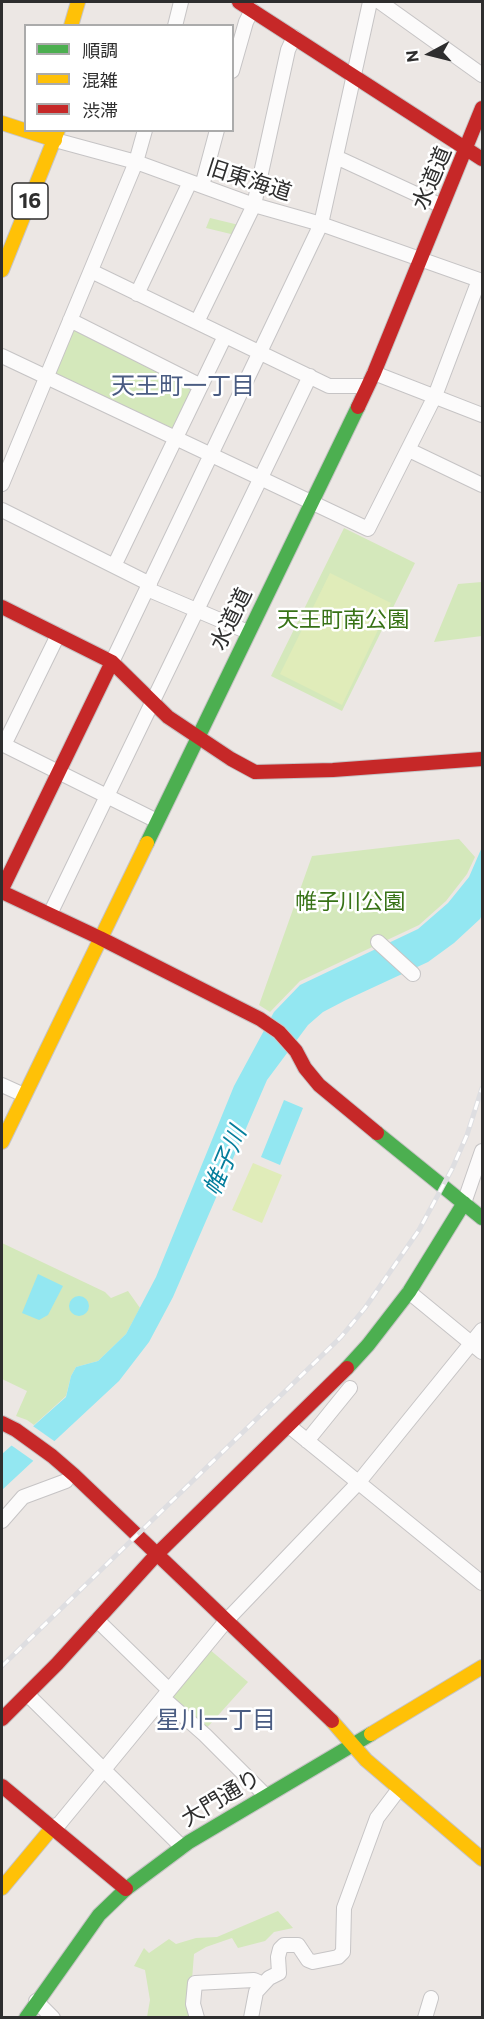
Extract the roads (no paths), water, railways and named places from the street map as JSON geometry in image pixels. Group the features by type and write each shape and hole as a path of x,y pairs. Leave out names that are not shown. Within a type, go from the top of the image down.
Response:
{"main road":[{"path":"72,24 78,2"},
{"path":"239,2 483,159"},
{"name":"水道道","path":"2,1142 374,373 483,108"},
{"name":"旧東海道","path":"2,123 24,131"},
{"name":"旧東海道","path":"40,137 56,135"},
{"name":"16","path":"2,270 56,135"},
{"path":"2,607 112,662 168,717 255,772 333,770 483,759"},
{"path":"112,662 2,891 260,1019 279,1032 296,1051 304,1068 319,1085 432,1179 483,1218"},
{"path":"2,1719 157,1554 289,1426 368,1345 409,1292 464,1203"},
{"path":"2,1423 16,1430 52,1456 334,1722 366,1760 483,1859"},
{"name":"大門通り","path":"26,2018 91,1925 126,1889 182,1847 483,1667"},
{"path":"2,1786 126,1889"},
{"path":"2,1887 52,1828"}],"street":[{"path":"176,24 181,2"},
{"path":"112,662 321,224 370,2"},
{"path":"380,2 483,75"},
{"path":"234,64 246,22 252,10"},
{"path":"197,322 254,205 288,50 294,37"},
{"path":"2,484 136,162 144,132"},
{"path":"137,294 196,184 216,132"},
{"name":"旧東海道","path":"56,135 254,205 321,224 481,281"},
{"path":"336,157 442,207"},
{"path":"91,271 328,386 367,386"},
{"path":"2,356 368,529 435,396 481,281"},
{"path":"70,320 201,386"},
{"path":"114,566 225,336"},
{"path":"374,373 483,415"},
{"path":"50,914 310,376"},
{"path":"409,450 483,485"},
{"path":"2,510 114,566 197,612 248,632"},
{"path":"58,635 3,745 157,821"},
{"path":"378,942 413,974"},
{"path":"2,1085 24,1095"},
{"path":"464,1203 483,1151"},
{"path":"409,1292 477,1347"},
{"path":"52,1828 60,1823 226,1621 358,1483 477,1347 483,1330"},
{"path":"307,1441 350,1388"},
{"path":"289,1426 483,1583"},
{"path":"2,1521 23,1497 66,1481"},
{"path":"97,1620 266,1796"},
{"path":"27,1694 182,1847"},
{"path":"250,2018 256,1992 269,1978 279,1973 278,1957 284,1945 298,1945 308,1960 313,1962 338,1957 343,1952 344,1908 377,1818 399,1789"},
{"path":"197,2018 193,2004 195,1983 254,1980 263,1984"},
{"path":"425,2018 432,1998"},
{"path":"36,2001 53,2018"}],"water":[{"name":"帷子川","path":"482,847 482,915 480,919 454,943 428,962 323,1012 308,1025 267,1080 173,1297 149,1342 119,1381 2,1490 2,1454 66,1397 71,1376 76,1367 98,1361 126,1334 156,1277 234,1086 274,1012 300,985 418,929 448,903 469,877"},
{"path":"284,1100 303,1108 280,1165 261,1157"},
{"path":"38,1274 63,1286 48,1315 39,1320 22,1313"},
{"path":"79,1296 86,1299 89,1306 86,1313 79,1316 72,1313 69,1306 72,1299"}],"railway":[{"path":"2,1666 341,1337 365,1308 419,1230 452,1169 467,1135 482,1088"}],"district":[{"name":"天王町一丁目","path":"183,386"},
{"name":"星川一丁目","path":"216,1720"}],"park label":[{"name":"天王町南公園","path":"343,620"},
{"name":"帷子川公園","path":"350,902"}]}
